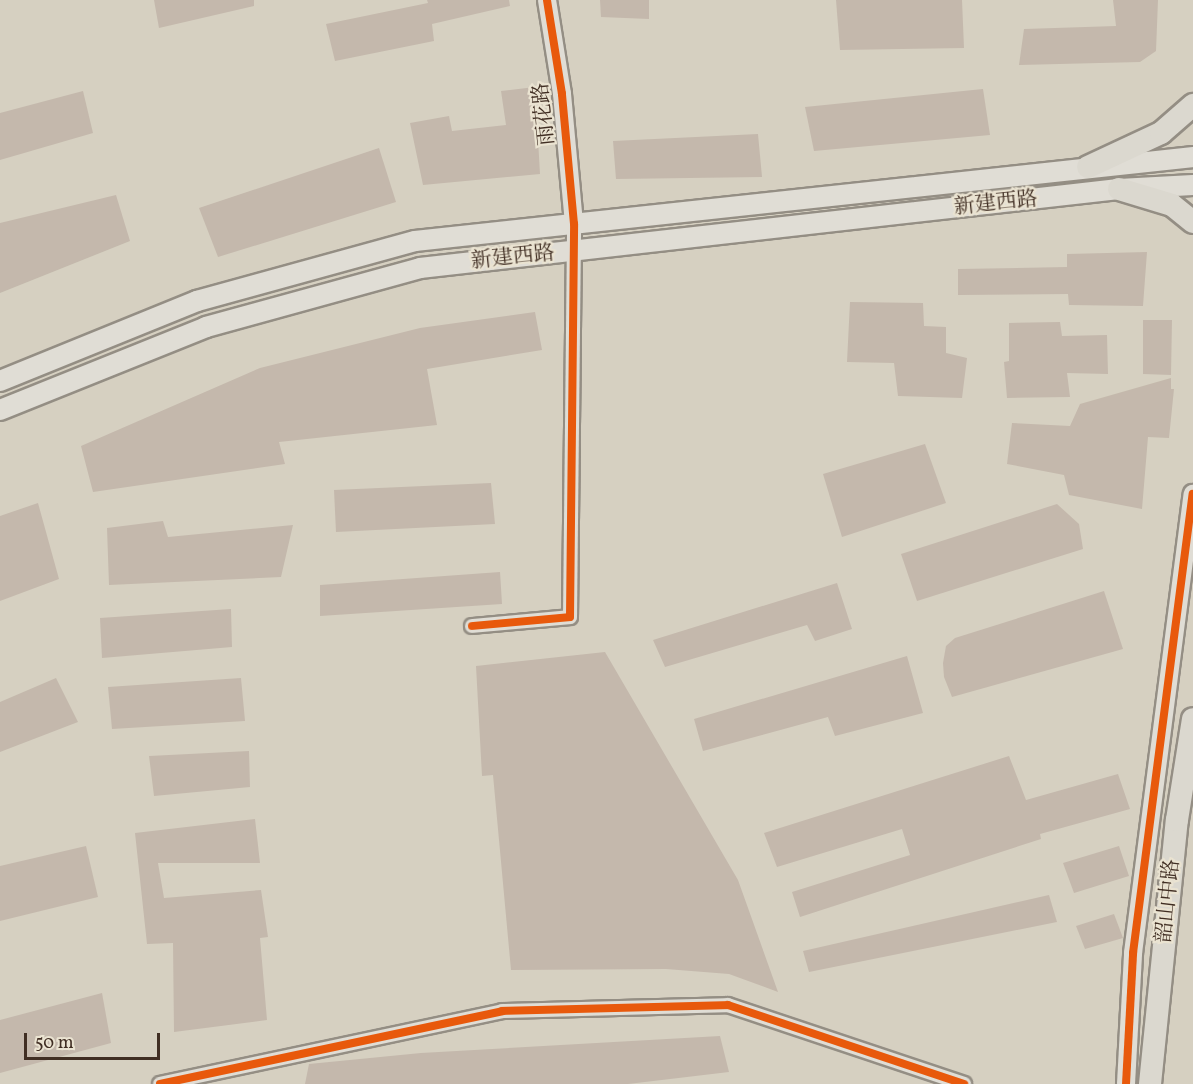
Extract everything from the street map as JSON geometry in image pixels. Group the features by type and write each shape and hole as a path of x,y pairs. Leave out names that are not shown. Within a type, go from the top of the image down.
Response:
{"main road":[{"path":"1088,167 1161,133 1193,105"},
{"name":"新建西路","path":"0,381 197,301 415,241 1193,157"},
{"name":"新建西路","path":"0,410 206,327 420,268 1119,189 1193,185"},
{"path":"1119,189 1172,205 1193,222"},
{"name":"韶山中路","path":"1150,1084 1178,820 1193,719"}],"street":[{"name":"雨花路","path":"547,0 562,94 574,224"},
{"path":"472,626 570,617 574,224"},
{"path":"1126,1084 1133,953 1193,494"},
{"path":"160,1084 502,1011 728,1005 964,1084"}],"building":[{"path":"154,0 254,0 254,6 159,28"},
{"path":"427,0 509,0 510,6 432,24 434,41 335,61 326,24 428,3"},
{"path":"600,0 649,0 649,19 601,17"},
{"path":"836,0 962,0 964,48 840,50"},
{"path":"1113,0 1158,0 1156,51 1140,62 1019,65 1024,29 1116,26"},
{"path":"535,87 540,174 423,185 410,123 449,116 452,131 506,125 501,91"},
{"path":"983,89 990,135 814,151 805,107"},
{"path":"83,91 93,133 0,160 0,113"},
{"path":"758,134 762,177 616,179 613,141"},
{"path":"379,148 396,202 218,257 199,208"},
{"path":"116,195 130,241 0,293 0,223"},
{"path":"1147,252 1143,306 1069,305 1068,294 958,295 958,269 1067,267 1067,254"},
{"path":"850,302 923,303 924,326 946,327 946,353 967,358 962,398 898,396 894,363 847,362"},
{"path":"535,312 542,350 427,369 437,425 279,442 285,464 93,492 81,446 260,368 420,328"},
{"path":"1143,320 1172,320 1171,375 1143,374"},
{"path":"1060,322 1062,336 1107,335 1108,374 1067,373 1070,397 1007,398 1004,362 1009,361 1009,323"},
{"path":"1171,378 1171,389 1174,389 1169,438 1148,437 1142,509 1069,495 1064,475 1007,464 1012,423 1070,426 1080,404"},
{"path":"925,444 946,503 842,537 823,474"},
{"path":"491,483 495,524 336,532 334,490"},
{"path":"38,503 59,579 0,601 0,516"},
{"path":"1057,504 1079,524 1083,549 917,601 901,554"},
{"path":"163,521 168,537 293,525 281,577 109,585 107,528"},
{"path":"500,572 502,604 320,616 320,585"},
{"path":"837,583 852,629 815,641 807,625 665,667 653,640"},
{"path":"1104,591 1123,649 952,697 944,677 943,663 946,646 955,638"},
{"path":"231,609 232,647 102,658 100,618"},
{"path":"605,652 738,880 778,992 729,974 666,969 511,970 493,775 482,776 476,666"},
{"path":"907,656 923,713 835,736 828,717 703,751 694,719"},
{"path":"56,678 78,722 0,752 0,702"},
{"path":"241,678 245,721 112,729 108,687"},
{"path":"249,751 250,787 154,796 149,756"},
{"path":"1009,756 1026,800 1118,774 1130,809 1040,834 1041,839 800,917 792,892 910,855 902,829 777,867 764,833"},
{"path":"255,819 260,863 158,863 164,898 261,890 268,937 260,938 267,1020 174,1032 173,943 147,944 135,833"},
{"path":"86,846 98,897 0,921 0,866"},
{"path":"1119,846 1129,876 1074,893 1063,863"},
{"path":"1049,895 1057,922 809,972 803,951"},
{"path":"1114,914 1123,938 1085,949 1076,926"},
{"path":"102,993 111,1043 0,1073 0,1020"},
{"path":"720,1036 729,1072 628,1084 305,1084 309,1064 421,1053"}],"cycle path":[{"path":"472,626 570,617 574,224 562,94 547,0"},
{"path":"1126,1084 1133,953 1193,494"},
{"path":"160,1084 502,1011 728,1005 964,1084"}]}
